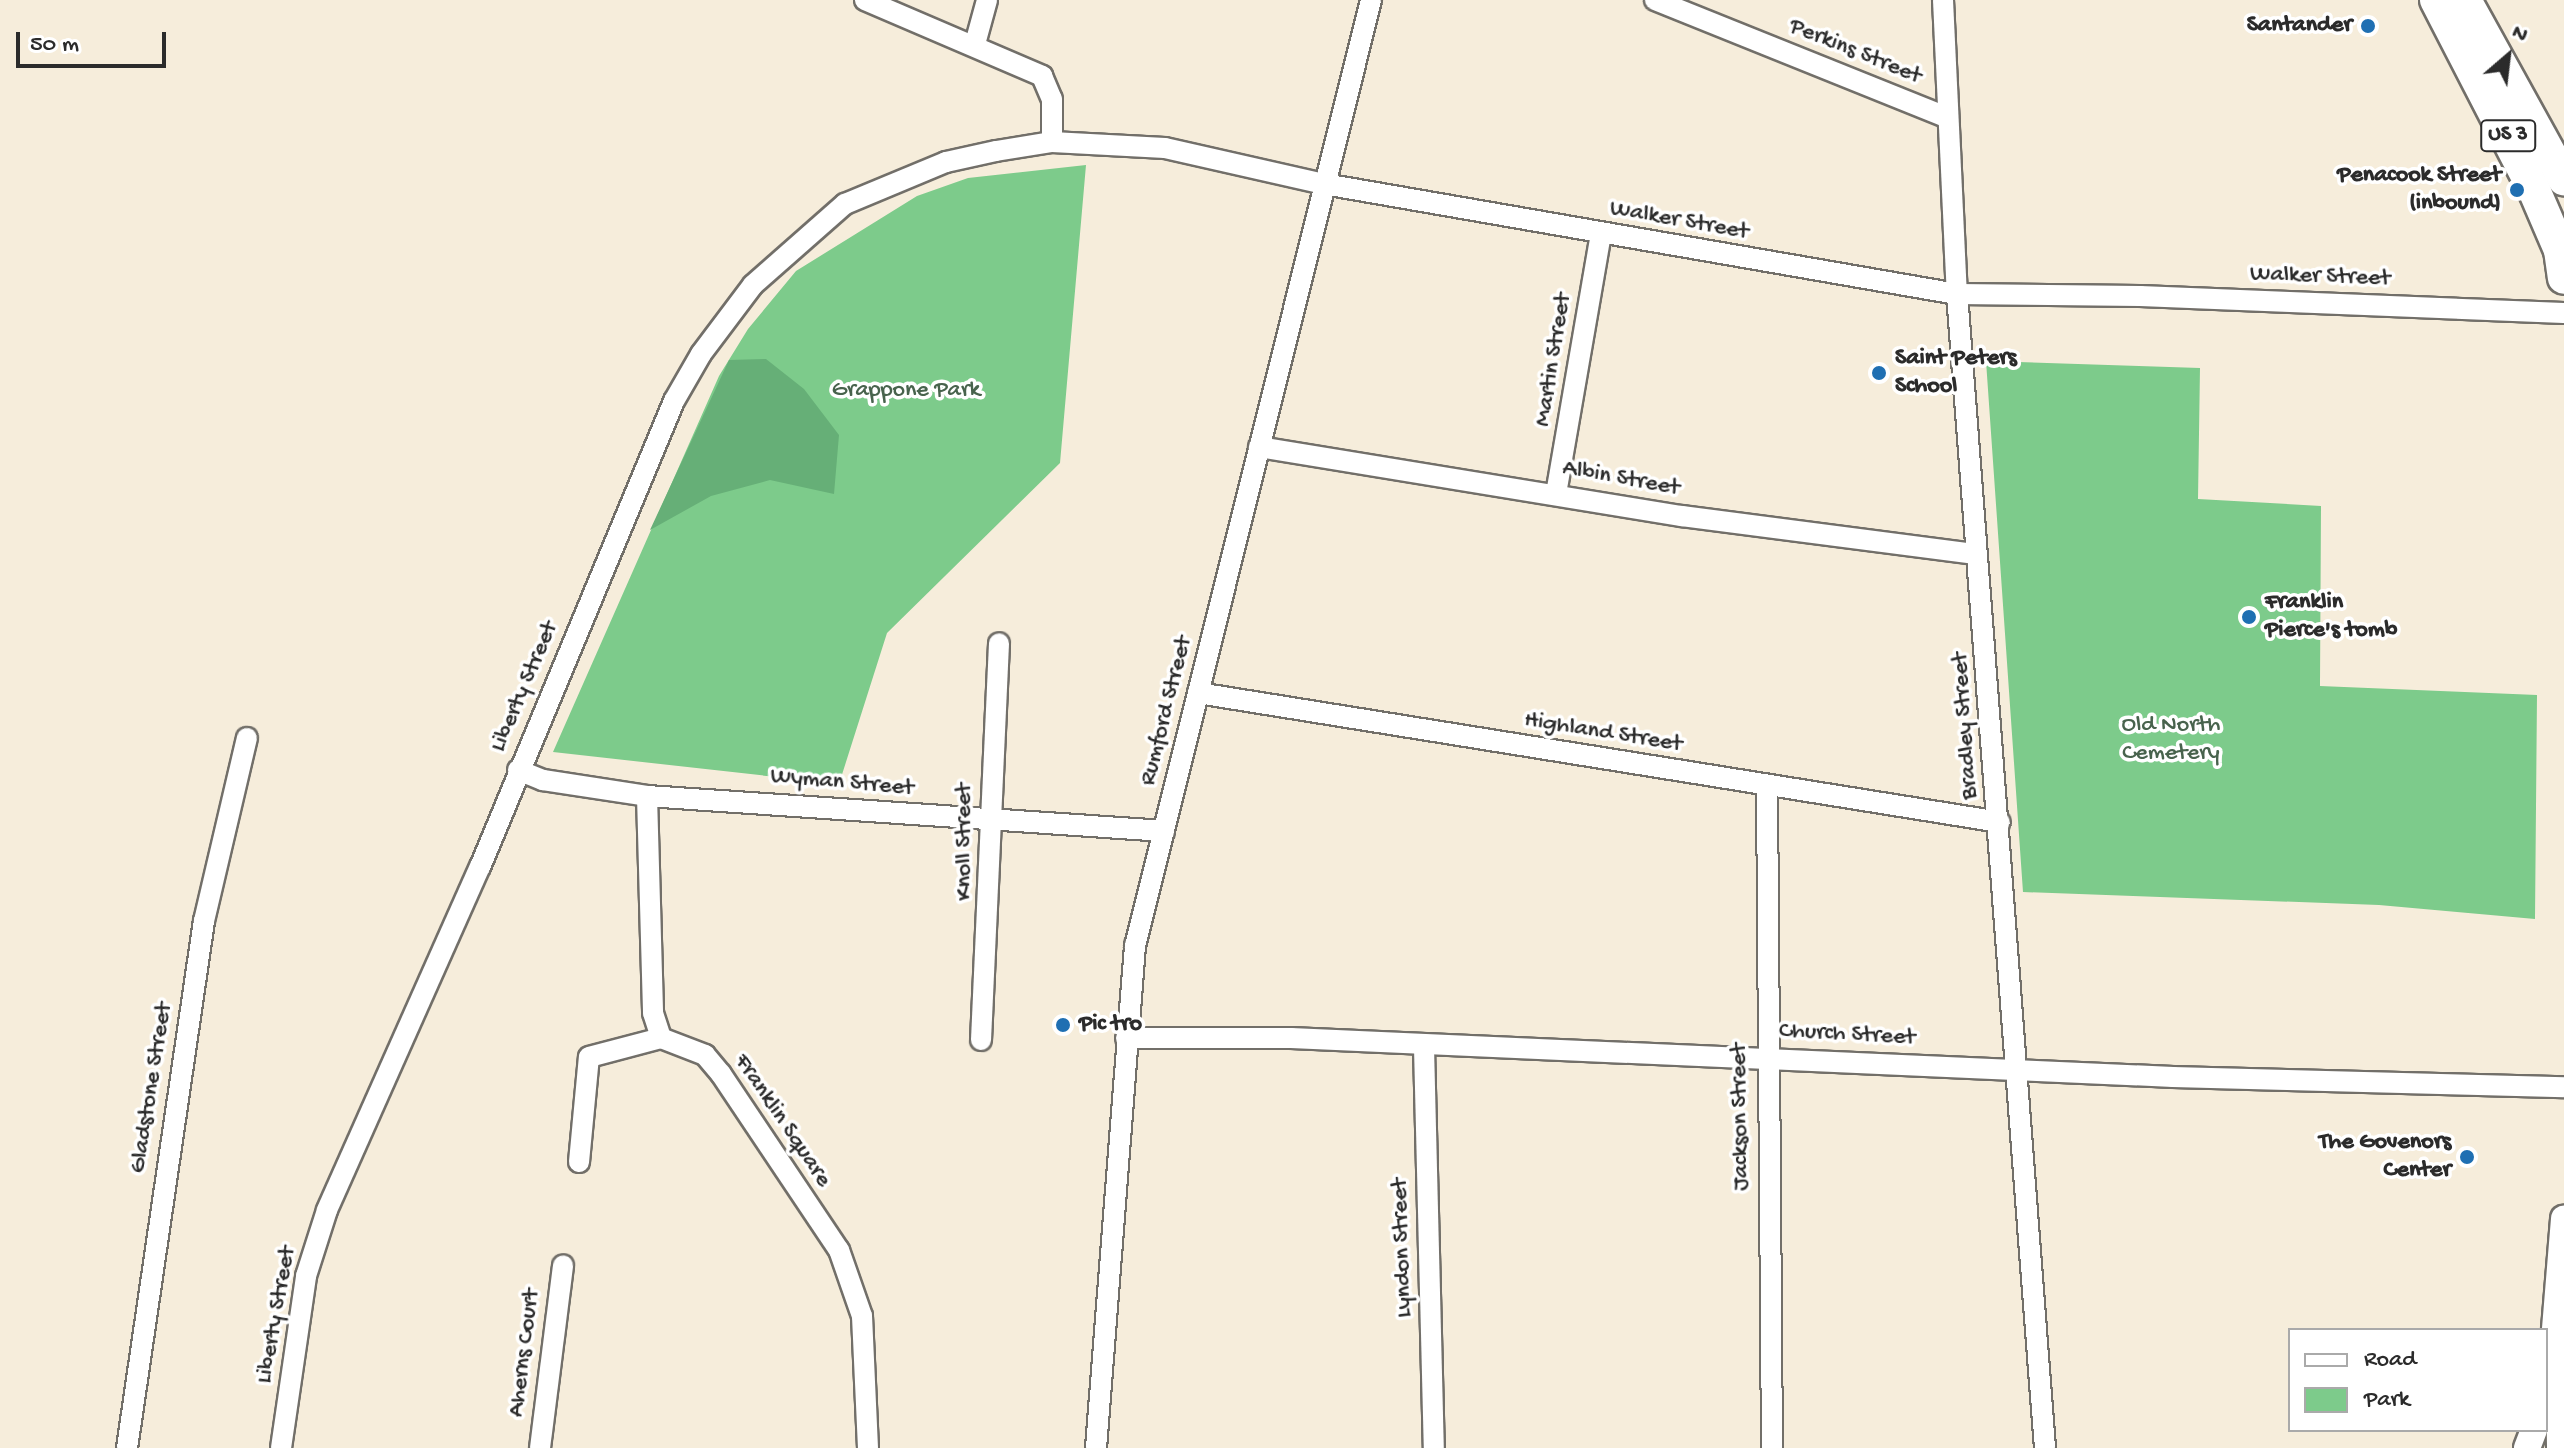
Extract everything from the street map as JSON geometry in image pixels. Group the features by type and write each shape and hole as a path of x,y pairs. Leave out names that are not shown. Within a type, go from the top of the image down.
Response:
{"main road":[{"name":"US 3","path":"2436,0 2535,192 2560,250 2564,278"},
{"name":"US 3","path":"2465,0 2564,179"}],"street":[{"path":"865,0 975,44 1042,76 1052,99 1052,142"},
{"path":"975,44 987,0"},
{"name":"Rumford Street","path":"1096,1448 1135,946 1371,0"},
{"name":"Perkins Street","path":"1655,0 1946,117"},
{"name":"Bradley Street","path":"1943,0 1946,117 1957,294 2000,822 2045,1448"},
{"name":"Walker Street","path":"1052,142 1186,151 1324,184 1957,294 2140,296 2564,313"},
{"name":"Liberty Street","path":"281,1448 306,1276 327,1210 674,401 701,354 753,285 845,204 946,162 1052,142"},
{"name":"Martin Street","path":"1556,494 1601,234"},
{"name":"Albin Street","path":"1259,447 1556,494 1976,554"},
{"name":"Knoll Street","path":"981,1040 994,822 989,808 999,643"},
{"name":"Highland Street","path":"1198,693 2000,822"},
{"name":"Gladstone Street","path":"127,1448 204,921 247,738"},
{"name":"Wyman Street","path":"518,770 543,780 647,796 994,822 1164,831"},
{"name":"Jackson Street","path":"1767,786 1766,1057 1772,1448"},
{"path":"579,1162 589,1057 661,1038 653,1013 647,796"},
{"name":"Franklin Square","path":"661,1038 705,1055 721,1074 839,1250 862,1316 868,1448"},
{"name":"Church Street","path":"1126,1038 1291,1038 1424,1047 1766,1057 2017,1070 2564,1087"},
{"name":"Lyndon Street","path":"1424,1047 1434,1448"},
{"path":"2560,1448 2559,1382 2549,1371 2564,1218"},
{"name":"Aherns Court","path":"540,1448 563,1265"}],"green space":[{"name":"Grappone Park","path":"1086,165 1060,463 887,633 839,784 553,752 719,376 748,329 796,271 917,196 968,178"},
{"path":"766,359 804,389 839,435 834,494 770,480 711,496 650,530 729,360"},
{"name":"Old North Cemetery","path":"1986,361 2200,368 2198,499 2321,506 2320,686 2537,695 2535,919 2379,905 2023,892"}],"place":[{"name":"Santander","path":"2368,26"},
{"name":"Penacook Street (inbound)","path":"2517,190"},
{"name":"Saint Peters School","path":"1879,373"},
{"name":"Franklin Pierce's tomb","path":"2249,617"},
{"name":"Pic tro","path":"1063,1025"},
{"name":"The Govenors Center","path":"2467,1157"}]}
